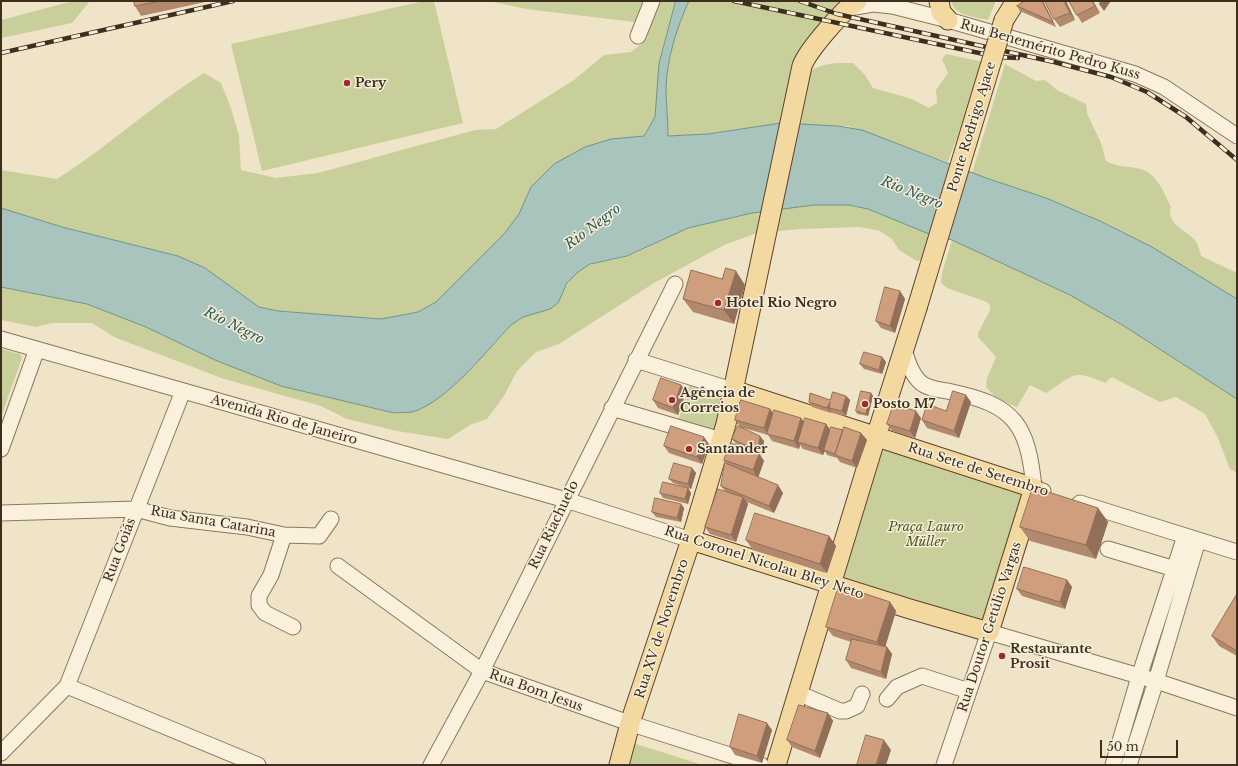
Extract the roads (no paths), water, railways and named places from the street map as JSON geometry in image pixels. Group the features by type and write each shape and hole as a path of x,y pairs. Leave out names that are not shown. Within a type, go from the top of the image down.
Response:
{"main road":[{"name":"Rua XV de Novembro","path":"619,765 632,724 631,720 691,540 737,392 765,295 763,290 754,286 793,105 805,59 853,4"},
{"path":"928,5 941,12 948,20"},
{"name":"Ponte Rodrigo Ajace","path":"776,765 917,308 1006,9"},
{"name":"Rua Sete de Setembro","path":"737,392 1034,488"},
{"name":"Rua Doutor Getúlio Vargas","path":"989,632 1034,488"},
{"name":"Rua Coronel Nicolau Bley Neto","path":"691,540 989,632"}],"street":[{"path":"638,36 652,1"},
{"path":"853,4 892,6 928,5"},
{"name":"Rua Benemérito Pedro Kuss","path":"948,20 1135,74 1164,88 1234,133"},
{"name":"Rua Riachuelo","path":"431,765 482,671 675,284"},
{"name":"Avenida Rio de Janeiro","path":"1,339 566,500"},
{"path":"1,449 37,349"},
{"path":"904,350 912,372 922,384 981,398 996,405 1012,418 1021,430 1027,446 1032,466 1034,488"},
{"name":"Rua Sete de Setembro","path":"636,360 737,392"},
{"name":"Rua Goiás","path":"67,686 184,391"},
{"path":"612,408 724,432"},
{"name":"Rua Sete de Setembro","path":"1034,488 1237,552"},
{"name":"Rua Coronel Nicolau Bley Neto","path":"566,500 691,540"},
{"name":"Rua Santa Catarina","path":"1,513 136,509 170,518 247,527 284,535 271,575 259,596 260,605 265,613 293,627"},
{"path":"284,535 319,536 331,519"},
{"path":"1122,760 1156,681 1181,571 1191,538"},
{"path":"1108,549 1181,571"},
{"name":"Rua Bom Jesus","path":"338,566 482,671 632,724 761,765"},
{"path":"1122,760 1139,677 1181,571"},
{"name":"Rua Coronel Nicolau Bley Neto","path":"989,632 1156,681 1237,708"},
{"name":"Rua Doutor Getúlio Vargas","path":"944,765 989,632"},
{"path":"887,699 898,687 922,676 969,690"},
{"path":"1,753 67,686 257,765"},
{"path":"798,693 840,711 846,711 857,706 862,694"}],"water":[{"name":"Rio Negro","path":"676,1 689,1 680,21 668,65 666,87 668,136 708,134 781,123 838,126 862,130 986,178 1046,198 1100,221 1152,247 1237,299 1237,399 1124,326 1070,295 952,240 929,234 868,209 849,205 814,205 752,213 688,228 627,256 590,264 578,272 567,283 558,303 550,309 523,317 511,325 452,387 439,398 412,412 394,413 281,386 215,360 146,327 87,304 1,287 1,208 62,227 178,256 205,268 259,307 278,311 381,319 418,312 436,302 504,234 519,214 531,187 554,164 585,147 611,139 644,136 655,117 659,64"}],"railway":[{"path":"1,53 233,1"},
{"path":"734,1 998,57 1018,58"},
{"path":"800,1 837,14 1054,62 1111,77 1147,92 1186,117 1237,160"}],"place":[{"name":"Pery","path":"347,83"},
{"name":"Hotel Rio Negro","path":"718,303"},
{"name":"Agência de Correios","path":"672,400"},
{"name":"Posto M7","path":"865,404"},
{"name":"Santander","path":"689,449"},
{"name":"Restaurante Prosit","path":"1002,656"}],"park label":[{"name":"Praça Lauro Müller","path":"926,534"}]}
